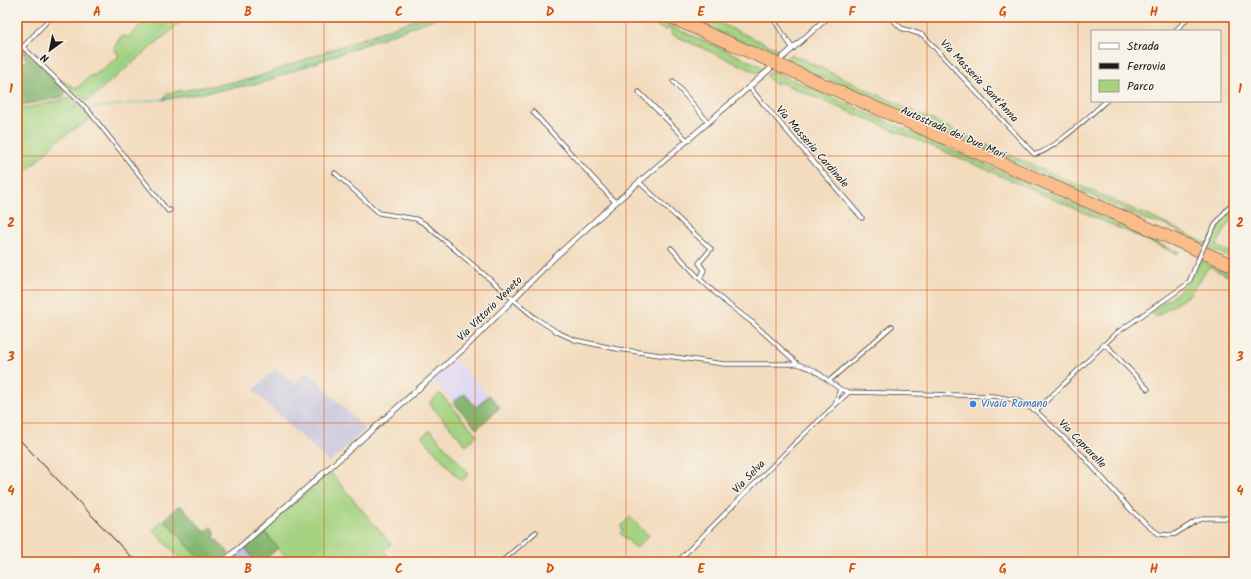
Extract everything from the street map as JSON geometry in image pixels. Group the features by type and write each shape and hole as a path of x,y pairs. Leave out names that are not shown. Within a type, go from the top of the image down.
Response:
{"highway":[{"name":"Autostrada dei Due Mari","path":"664,17 1234,269"},
{"name":"Autostrada dei Due Mari","path":"678,17 1234,263"}],"street":[{"path":"772,17 793,49"},
{"path":"782,58 828,17"},
{"name":"Via Masseria Sant'Anna","path":"890,17 901,28 923,35 1031,151 1038,154 1071,131 1105,102"},
{"path":"1176,30 1189,17"},
{"path":"23,47 49,19"},
{"path":"17,43 52,74 88,110 168,211 170,210"},
{"name":"Via Vittorio Veneto","path":"223,562 468,345 513,298 616,202 770,69"},
{"path":"673,81 708,122"},
{"name":"Via Masseria Cardinale","path":"749,87 862,218"},
{"path":"639,92 687,140"},
{"path":"532,112 616,202"},
{"path":"335,173 379,213 416,219 425,224 547,326 575,340 585,343 724,364 798,364"},
{"path":"639,182 711,249 699,263 704,270 700,279"},
{"path":"1036,411 1115,334 1186,285 1215,225 1234,200"},
{"path":"671,248 700,279 730,306 753,323 798,364"},
{"path":"829,382 892,326"},
{"path":"1102,345 1108,347 1148,389"},
{"name":"Via Caprarelle","path":"798,364 814,370 840,389 849,392 1005,398 1023,403 1036,411 1083,456 1130,509 1149,527 1159,534 1176,534 1196,521 1205,518 1234,518"},
{"name":"Via Selva","path":"834,405 840,389"},
{"name":"Via Selva","path":"677,562 834,405 849,392"},
{"path":"501,562 536,532"}],"shaded area":[{"path":"455,359 489,395 476,407 465,394 453,402 432,380"},
{"path":"276,368 295,384 308,371 365,429 329,463 253,390"},
{"path":"244,546 256,562 228,562 228,561"}],"green space":[{"path":"148,17 187,17 87,101 61,83 62,81 75,88 90,76 95,75 119,56 114,48 121,36 129,37"},
{"path":"422,17 439,17 261,83 162,100 168,93 251,79"},
{"path":"630,17 650,17 765,68 758,73 671,34 672,30 667,28 666,31 647,20 638,20"},
{"path":"685,17 706,17 784,52 778,57"},
{"path":"22,47 66,90 63,97 17,106 17,61 21,60 24,63 27,61 20,48"},
{"path":"791,54 975,140 1149,216 1208,244 1224,216 1234,205 1234,213 1216,246 1234,254 1234,259 1186,238 1170,227 1151,222 784,60"},
{"path":"772,71 1134,230 1133,232 1172,250 1179,251 1178,254 967,161 779,82 775,85 766,76"},
{"path":"72,98 91,118 58,140 17,181 17,110"},
{"path":"1201,260 1234,275 1234,279 1209,267 1189,295 1156,317 1151,312 1186,284"},
{"path":"440,393 477,435 466,445 429,403"},
{"path":"465,394 476,407 489,395 500,407 477,429 453,402"},
{"path":"430,430 469,474 461,481 422,437"},
{"path":"330,472 391,544 384,551 393,562 289,562 263,530"},
{"path":"178,506 181,506 205,532 211,527 216,532 214,537 229,553 219,562 203,562 164,519"},
{"path":"630,517 649,536 636,548 620,533 623,530 620,527"},
{"path":"164,519 203,562 183,562 153,530"},
{"path":"263,530 278,548 262,562 256,562 244,546"}],"waterway":[{"path":"85,98 174,17"},
{"path":"92,108 182,96 249,81 291,69 331,55 428,17"},
{"path":"74,107 78,104"},
{"path":"65,111 80,107"}],"railway":[{"path":"17,437 136,562"}],"place":[{"name":"Vivaio Romano","path":"973,404"}]}
